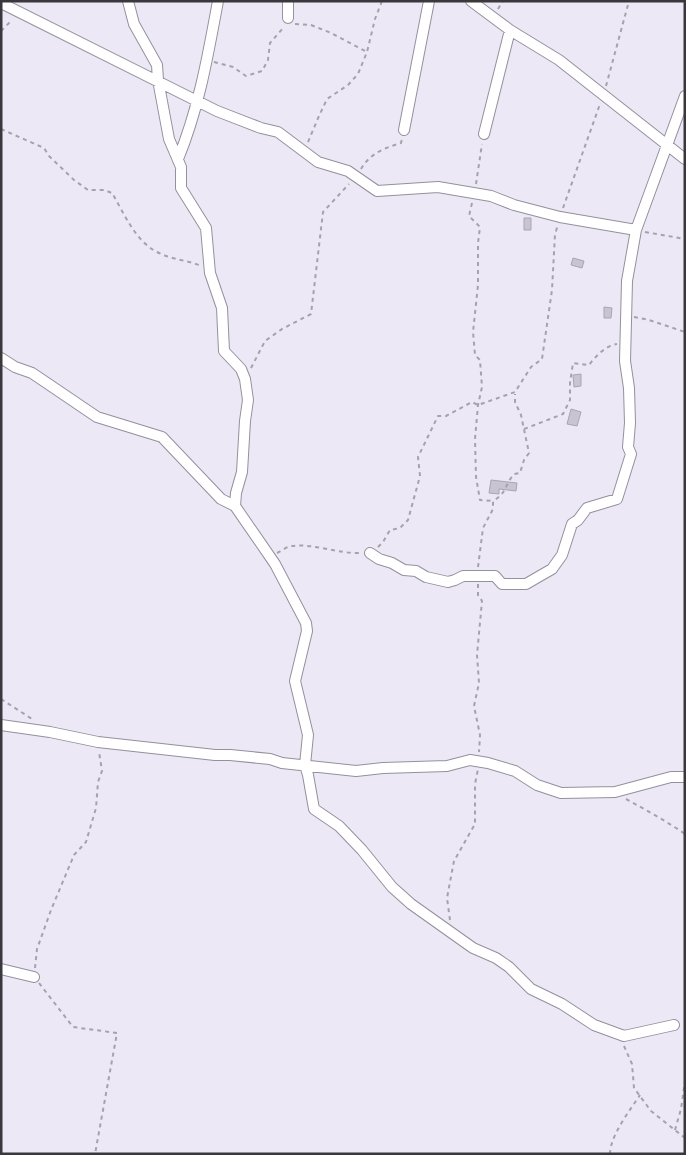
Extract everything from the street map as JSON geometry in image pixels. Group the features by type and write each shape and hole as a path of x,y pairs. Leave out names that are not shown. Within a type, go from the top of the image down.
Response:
{"street":[{"path":"128,1 134,24 158,65 158,80 169,139 181,167 181,188 206,228 210,273 222,308 224,351 241,369 245,379 248,400 242,472 234,506"},
{"path":"178,159 197,101 218,1"},
{"path":"288,1 288,18"},
{"path":"404,130 429,1"},
{"path":"471,1 510,30 559,60 685,159"},
{"path":"6,4 18,12 217,111 278,132 318,162 342,169 357,176 378,191 438,187 491,196 514,205 560,217 636,230"},
{"path":"484,134 510,30"},
{"path":"370,553 404,570 416,571 426,577 448,582 464,576 495,576 502,584 526,584 552,569 562,555 572,524 578,520 587,508 616,499 631,454 628,447 630,423 629,388 625,361 624,332 627,281 636,230 685,96"},
{"path":"1,358 15,367 32,373 97,417 162,437 221,499 234,506 270,557 306,623 307,631 295,681 308,735 305,765 314,809 339,826 362,850 392,887 411,904 473,948 496,958 509,967 531,989 562,1004 594,1025 624,1036 674,1025"},
{"path":"1,725 50,732 98,742 215,756 230,755 356,771 383,768 447,766 470,760 488,762 515,771 537,784 561,794 615,792 671,777 685,777"},
{"path":"1,969 34,977"}],"path":[{"path":"304,151 327,99 348,85 358,74 367,52 375,19 382,1"},
{"path":"484,134 470,216 480,227 477,260 478,285 473,332 475,355 480,360 482,387 478,405 475,439 476,477 480,500 493,501 503,495 508,481 514,474 520,473 529,452 521,415 515,402 515,392 531,367 542,359 552,290 556,234 560,217 603,94 629,1"},
{"path":"1,31 18,12"},
{"path":"207,60 233,67 246,76 262,71 268,60 270,43 284,28 288,18 295,24 311,25 331,33 367,52"},
{"path":"1,128 44,148 49,156 74,180 88,190 104,190 112,193 139,237 155,252 201,265 210,273"},
{"path":"245,379 265,341 282,329 311,314 323,212 357,176 370,156 385,148 401,143 404,130"},
{"path":"636,230 685,239"},
{"path":"625,316 649,320 685,332"},
{"path":"524,430 563,414 570,400 573,363 589,365 610,345 620,343 624,332"},
{"path":"270,557 291,546 327,549 346,553 370,553 383,542 390,530 400,528 408,520 420,476 418,457 438,416 446,416 472,402 478,405 515,392"},
{"path":"478,576 483,528 493,509 493,501"},
{"path":"1,699 37,722"},
{"path":"95,1154 117,1033 73,1026 34,977 37,949 51,910 74,855 86,842 96,808 98,782 102,771 98,742"},
{"path":"615,792 647,809 662,821 685,834"},
{"path":"624,1036 623,1042 632,1064 634,1088 651,1111 685,1138"},
{"path":"675,1130 681,1109 685,1081"},
{"path":"610,1154 610,1148 616,1133 640,1095"}],"building":[{"path":"524,218 531,218 531,230 524,230"},
{"path":"573,258 584,261 582,268 571,265"},
{"path":"604,307 612,308 611,318 604,318"},
{"path":"581,374 581,386 574,387 573,375"},
{"path":"571,409 581,412 577,426 567,424"},
{"path":"491,480 517,483 516,491 499,489 499,494 489,493"}]}
